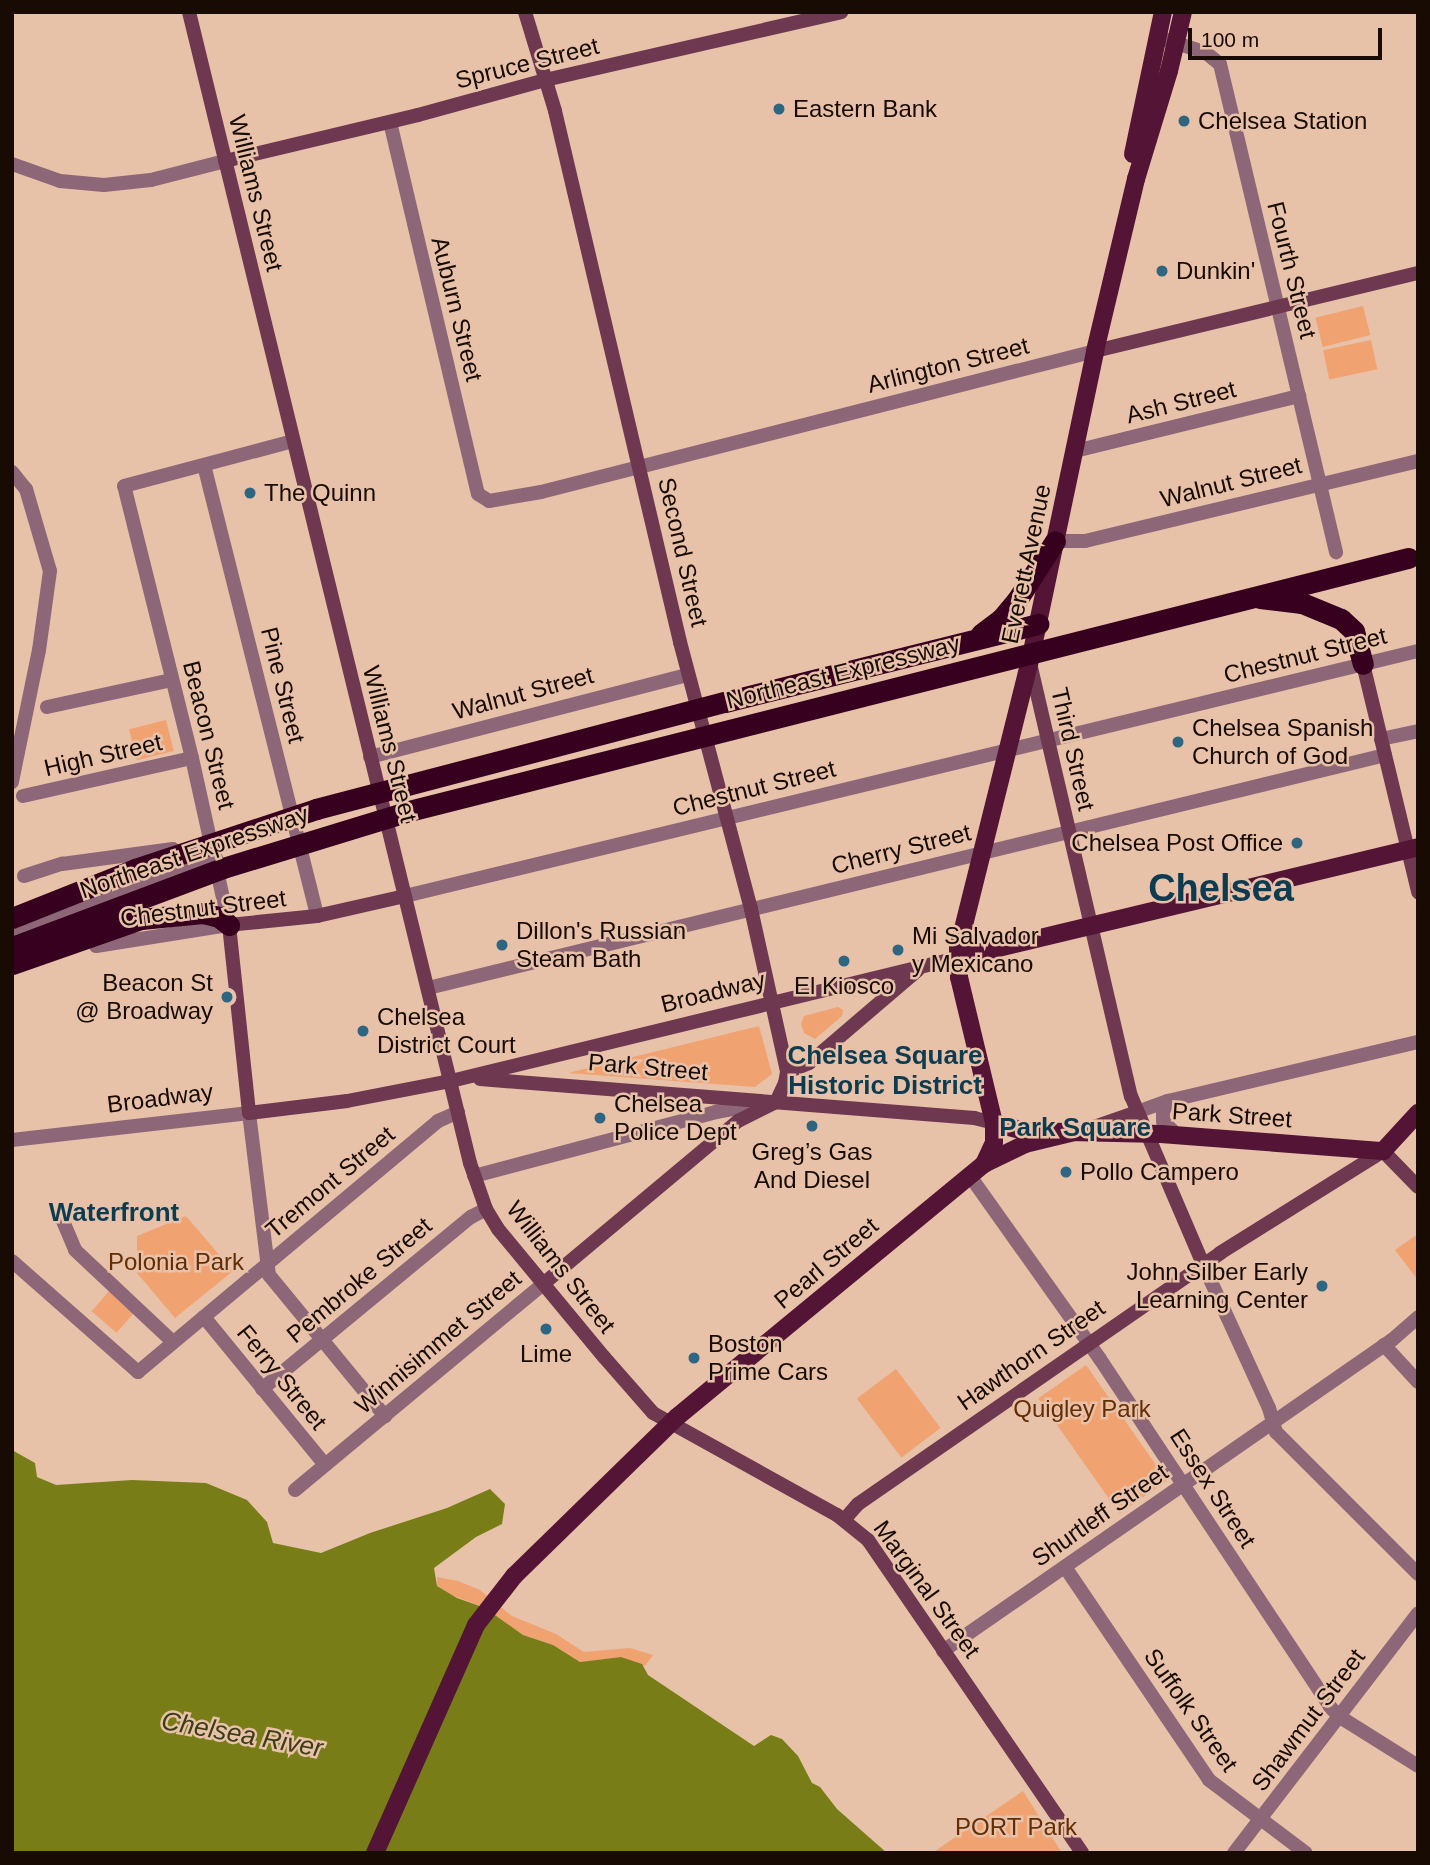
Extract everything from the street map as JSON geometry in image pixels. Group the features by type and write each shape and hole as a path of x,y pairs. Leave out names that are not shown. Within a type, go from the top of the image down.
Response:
{"highway":[{"path":"952,646 983,633 1001,619 1017,600 1055,541"},
{"name":"Northeast Expressway","path":"12,947 181,881 432,804 1418,554"},
{"name":"Northeast Expressway","path":"12,947 211,872 410,811 1418,554"},
{"path":"1234,602 1278,598 1302,603 1336,616 1354,631 1363,664"},
{"path":"12,918 135,869 304,813 455,770 1038,624"},
{"path":"12,964 91,941 134,920 170,915 209,914 229,925"}],"main road":[{"name":"Williams Street","path":"189,12 474,1176 486,1209 544,1283 631,1391 669,1424"},
{"name":"Second Street","path":"525,12 555,111 688,675 751,909 787,1072"},
{"name":"Spruce Street","path":"225,162 390,122 545,79 841,12"},
{"name":"Everett Avenue","path":"1136,179 1133,154 1163,12"},
{"name":"Everett Avenue","path":"957,958 1030,663 1095,351 1136,179 1184,12"},
{"name":"Arlington Street","path":"1095,351 1418,273"},
{"name":"Third Street","path":"1030,663 1137,1112 1203,1265"},
{"path":"1363,664 1385,755 1413,848 1418,892"},
{"name":"Broadway","path":"249,1113 360,1099 451,1081 1413,848"},
{"name":"Chestnut Street","path":"229,925 317,916 405,896"},
{"name":"Beacon Street","path":"229,925 249,1113"},
{"path":"957,958 994,1123 994,1143 977,1170"},
{"path":"776,1102 787,1072 809,1063 922,967"},
{"path":"548,1058 540,1066 542,1077 552,1084"},
{"name":"Park Street","path":"451,1081 488,1079 974,1118 1024,1131 1145,1133 1383,1151"},
{"name":"Winnisimmet Street","path":"544,1283 738,1121 776,1102"},
{"name":"Pearl Street","path":"374,1853 476,1625 505,1585 669,1424 977,1170 1025,1144 1075,1132 1137,1112"},
{"name":"Hawthorn Street","path":"845,1520 858,1504 1203,1265 1383,1151 1418,1113"},
{"path":"1383,1151 1418,1188"},
{"name":"Marginal Street","path":"669,1424 845,1520 874,1549 1082,1853"}],"street":[{"name":"Fourth Street","path":"1158,38 1205,52 1220,64 1336,552"},
{"name":"Auburn Street","path":"390,122 478,494 489,500"},
{"path":"12,164 60,181 104,185 143,181 225,162"},
{"name":"Arlington Street","path":"489,500 541,492 1095,351"},
{"name":"Ash Street","path":"1075,451 1299,396"},
{"path":"204,465 293,441"},
{"name":"Walnut Street","path":"1055,541 1085,541 1418,461"},
{"name":"Beacon Street","path":"204,465 124,486 192,758 229,925"},
{"name":"Pine Street","path":"204,465 317,916"},
{"path":"12,472 26,489 50,571 37,662 12,782"},
{"name":"Chestnut Street","path":"405,896 1418,651"},
{"name":"Walnut Street","path":"370,757 688,675"},
{"path":"47,707 172,680"},
{"path":"1381,739 1418,731"},
{"name":"Cherry Street","path":"428,988 1385,755"},
{"name":"High Street","path":"23,796 192,758"},
{"path":"24,876 62,864 212,842"},
{"path":"12,932 216,859"},
{"name":"Pearl Street","path":"1137,1112 1168,1101 1418,1042"},
{"path":"1168,1101 1162,1117 1166,1126 1177,1135"},
{"path":"474,1176 716,1112 776,1102"},
{"name":"Tremont Street","path":"12,1261 138,1372 438,1121 458,1112"},
{"name":"Beacon Street","path":"249,1113 269,1275 385,1416"},
{"name":"Broadway","path":"12,1140 249,1113"},
{"name":"Essex Street","path":"977,1170 1330,1707 1340,1717 1418,1766"},
{"name":"Pembroke Street","path":"262,1389 471,1217 486,1209"},
{"path":"60,1214 75,1250 173,1342"},
{"path":"1203,1265 1279,1435 1418,1574"},
{"name":"Winnisimmet Street","path":"295,1490 544,1283"},
{"name":"Ferry Street","path":"204,1317 325,1465"},
{"name":"Shurtleff Street","path":"943,1651 1384,1345 1418,1317"},
{"path":"1384,1345 1418,1382"},
{"name":"Suffolk Street","path":"1065,1567 1202,1771 1227,1796 1306,1853"},
{"name":"Shawmut Street","path":"1234,1853 1418,1613"}],"green space":[{"path":"1363,306 1370,335 1323,347 1315,318"},
{"path":"1371,340 1377,369 1329,380 1323,350"},
{"path":"166,720 174,751 137,760 129,729"},
{"path":"838,1007 843,1010 842,1016 815,1039 804,1033 801,1024 804,1016"},
{"path":"759,1026 772,1074 755,1087 568,1073"},
{"name":"Polonia Park","path":"186,1216 233,1271 175,1318 137,1273 137,1236"},
{"path":"1418,1234 1418,1280 1395,1250"},
{"path":"110,1290 135,1312 117,1333 92,1311"},
{"name":"Quigley Park","path":"1086,1365 1167,1481 1119,1514 1038,1398"},
{"path":"896,1369 941,1428 901,1458 857,1398"},
{"path":"437,1577 458,1581 480,1590 512,1616 556,1634 584,1652 630,1648 653,1655 645,1666 621,1657 580,1662 553,1645 523,1635 485,1608 449,1594 437,1586"},
{"name":"PORT Park","path":"1023,1791 1062,1853 935,1851"}],"water":[{"name":"Chelsea River","path":"12,1450 35,1463 37,1477 56,1485 132,1480 206,1483 247,1500 267,1522 273,1543 321,1553 370,1533 447,1508 490,1489 505,1504 502,1524 476,1537 434,1568 437,1586 457,1598 485,1608 523,1635 553,1645 580,1662 621,1657 642,1664 648,1675 754,1746 771,1735 782,1739 798,1756 812,1783 820,1787 837,1809 887,1853 12,1853"}],"place":[{"name":"Eastern Bank","path":"779,109"},
{"name":"Chelsea Station","path":"1184,121"},
{"name":"Dunkin'","path":"1162,271"},
{"name":"The Quinn","path":"250,493"},
{"name":"Chelsea Spanish Church of God","path":"1178,742"},
{"name":"Chelsea Post Office","path":"1297,843"},
{"name":"Dillon's Russian Steam Bath","path":"502,945"},
{"name":"Mi Salvador y Mexicano","path":"898,950"},
{"name":"El Kiosco","path":"844,961"},
{"name":"Beacon St @ Broadway","path":"227,997"},
{"name":"Chelsea District Court","path":"363,1031"},
{"name":"Chelsea Police Dept","path":"600,1118"},
{"name":"Greg’s Gas And Diesel","path":"812,1126"},
{"name":"Pollo Campero","path":"1066,1172"},
{"name":"John Silber Early Learning Center","path":"1322,1286"},
{"name":"Lime","path":"546,1329"},
{"name":"Boston Prime Cars","path":"694,1358"}],"district":[{"name":"Chelsea","path":"1221,889"},
{"name":"Chelsea Square Historic District","path":"885,1071"},
{"name":"Park Square","path":"1075,1128"},
{"name":"Waterfront","path":"114,1213"}]}
